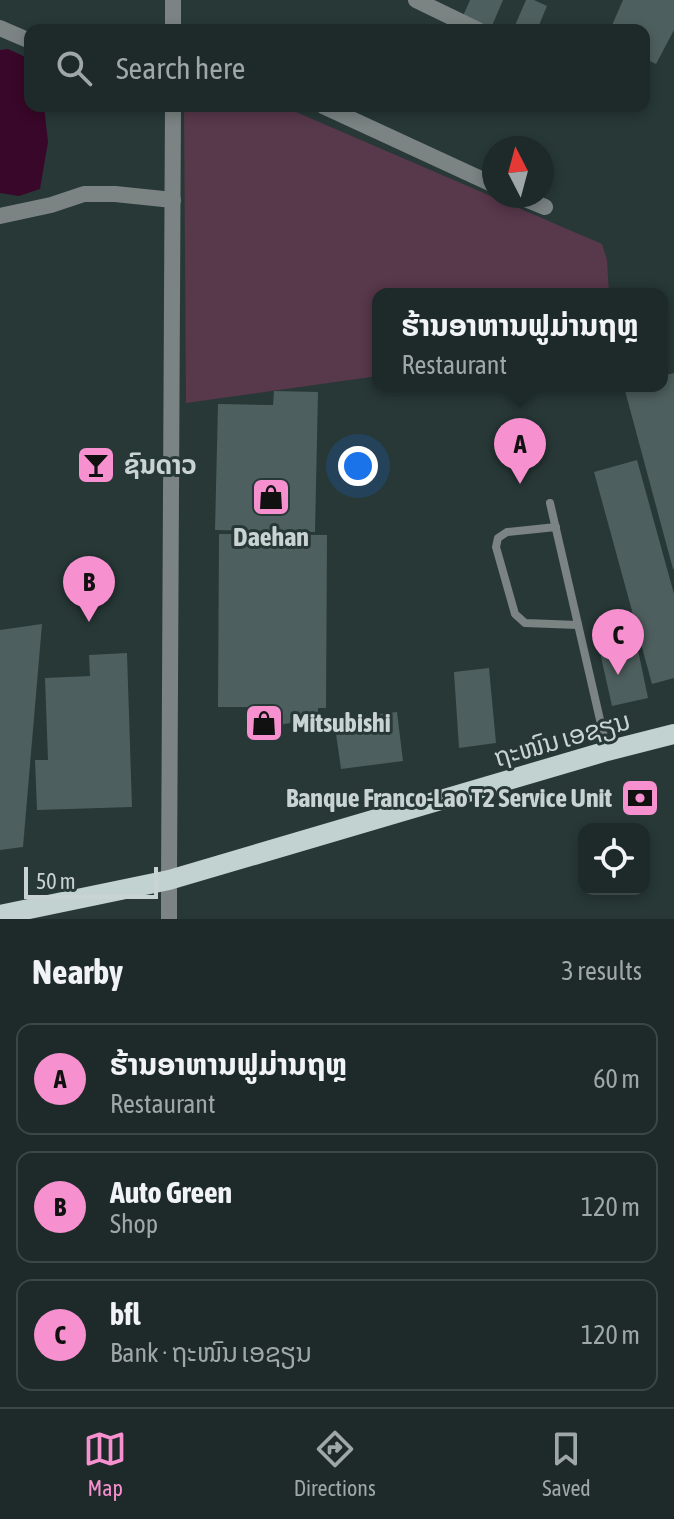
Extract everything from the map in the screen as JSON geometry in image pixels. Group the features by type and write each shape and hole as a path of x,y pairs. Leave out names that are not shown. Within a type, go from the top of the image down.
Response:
{"main road":[{"name":"ຖະໜົນ ເອຊຽນ","path":"0,915 169,880 674,734"}],"street":[{"path":"173,0 173,24"},
{"path":"416,0 466,24"},
{"path":"0,28 24,38"},
{"path":"169,919 173,112"},
{"path":"336,112 482,179"},
{"path":"0,216 84,194 173,200"}],"lane":[{"path":"550,503 607,751"},
{"path":"556,527 507,532 498,538 496,547 515,614 525,623 578,625"}],"shaded area":[{"path":"8,49 24,56 24,112 45,112 48,142 40,189 19,196 0,193 0,50"},
{"path":"184,112 296,112 482,192 482,208 519,208 602,244 607,260 609,288 372,288 372,377 186,403"}],"building":[{"path":"470,0 503,0 493,24 482,24 463,16"},
{"path":"526,0 547,6 540,24 516,24"},
{"path":"623,0 674,0 674,30 656,64 650,61 650,24 613,24"},
{"path":"674,373 674,569 625,392 668,392 668,374"},
{"path":"274,391 318,392 315,532 215,530 218,404 273,405"},
{"path":"637,460 674,594 674,678 652,684 594,472"},
{"path":"219,534 327,535 326,708 318,708 318,718 251,730 249,707 218,707"},
{"path":"42,624 23,847 0,850 0,630"},
{"path":"634,631 648,698 612,706 597,639"},
{"path":"127,653 132,807 37,810 35,760 48,760 45,678 90,676 89,655"},
{"path":"489,668 496,743 459,748 454,672"},
{"path":"397,712 403,761 341,769 334,720"}],"place":[{"name":"ຊົນດາວ","path":"96,465"},
{"name":"ຮ້ານອາຫານຟູມ່ານຖຫຼ","path":"520,484"},
{"name":"Daehan","path":"271,497"},
{"name":"Auto Green","path":"89,622"},
{"name":"bfl","path":"618,675"},
{"name":"Mitsubishi","path":"264,723"},
{"name":"Banque Franco-Lao T2 Service Unit","path":"640,798"}]}
